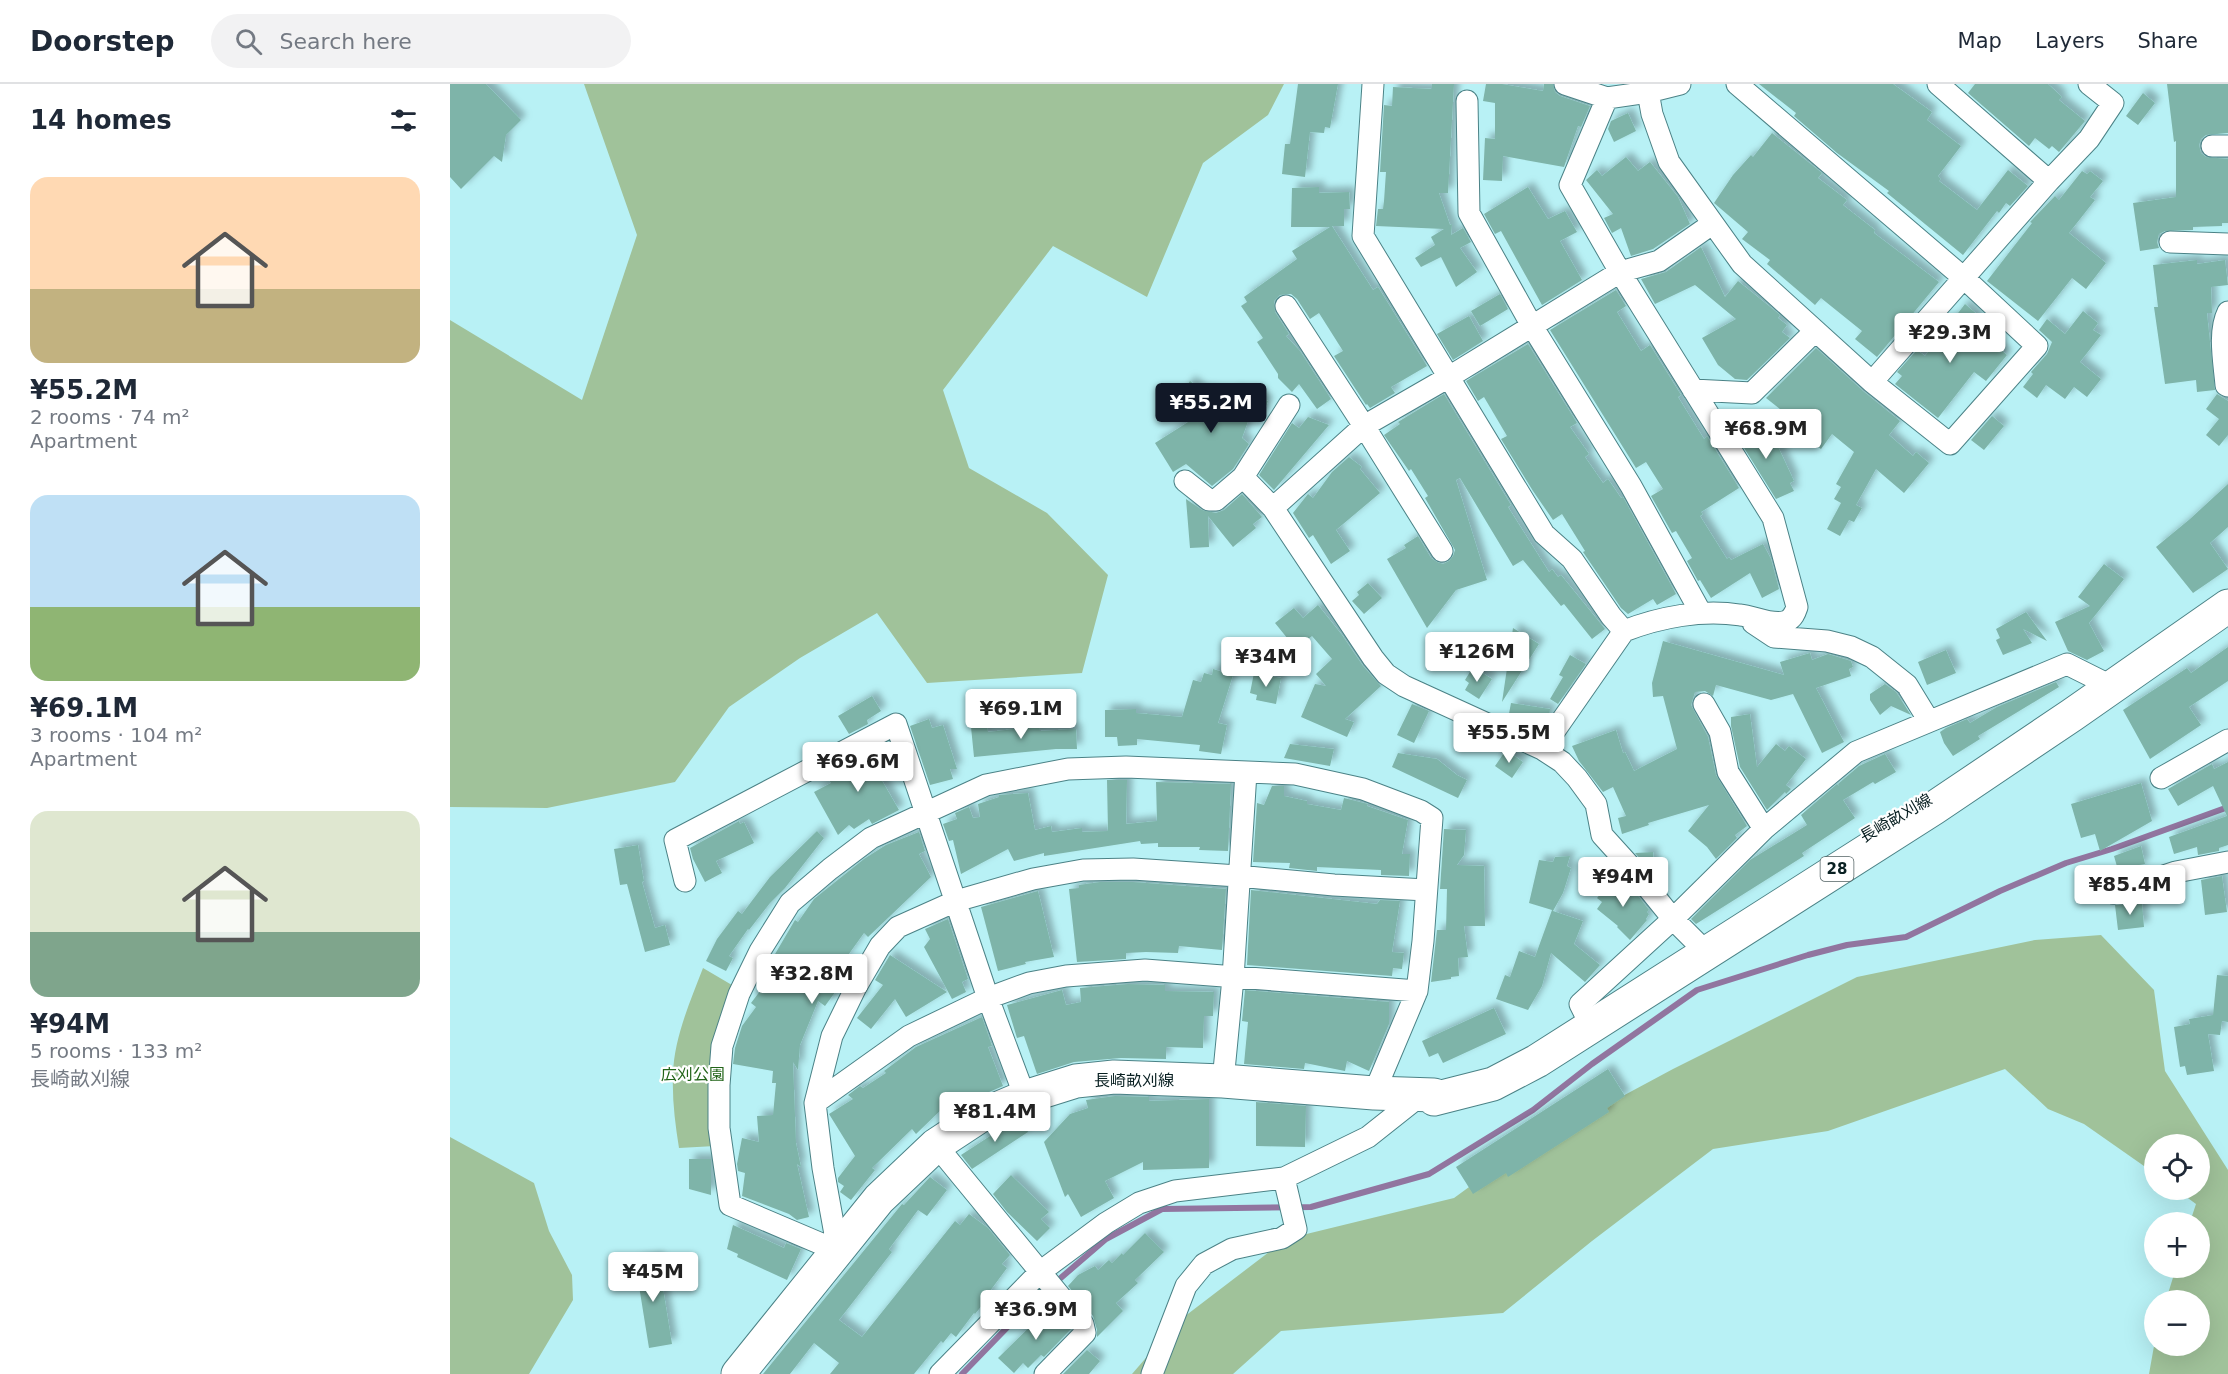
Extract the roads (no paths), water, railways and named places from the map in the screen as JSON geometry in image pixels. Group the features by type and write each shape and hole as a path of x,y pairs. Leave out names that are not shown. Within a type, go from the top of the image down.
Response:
{"main road":[{"name":"長崎畝刈線","path":"1427,1095 1432,1091 1469,1081 1509,1062 1698,944 1875,828 1932,798 2228,594"},
{"name":"長崎畝刈線","path":"738,1374 879,1199 936,1145 980,1116 1025,1097 1076,1081 1114,1077 1223,1081 1427,1095 1434,1099 1493,1084 1537,1061 1934,808 2228,606"}],"street":[{"path":"1373,84 1363,236 1544,534 1572,559 1624,631"},
{"path":"1565,84 1607,98 1640,88 1680,84"},
{"path":"1640,88 1653,114 1669,162 1742,264 1872,382 1950,444 2037,346 1965,279 1737,84"},
{"path":"1938,84 2049,181"},
{"path":"1872,382 2049,181 2089,139 2113,103 2089,84"},
{"path":"1542,749 1624,631 1647,622 1701,613 1740,615 1775,623 1787,621 1795,615 1797,607 1773,518 1620,272 1570,185 1607,98"},
{"path":"1467,101 1469,213 1532,326 1631,486 1701,613"},
{"path":"1272,508 1364,426 1449,377 1620,272 1659,261 1712,224"},
{"path":"2170,242 2228,244"},
{"path":"1286,306 1442,551"},
{"path":"2228,312 2223,322 2224,364 2228,386"},
{"path":"1693,390 1752,393 1815,331"},
{"path":"1185,481 1209,500 1216,500 1243,477 1289,405"},
{"path":"1243,477 1272,508 1386,674 1404,686 1542,749 1562,762 1596,804 1602,836 1631,867 1673,919 1698,944"},
{"path":"1740,615 1773,637 1827,641 1851,647 1872,657 1907,685 1929,721"},
{"path":"1585,1014 1580,1004 1673,919 1764,829 1856,752 2067,664 2103,682"},
{"path":"1704,704 1720,732 1728,772 1764,829"},
{"path":"686,881 675,840 896,724 988,998 1025,1097"},
{"path":"2161,778 2228,740"},
{"path":"838,1251 730,1205 719,1128 722,1046 739,994 760,951 790,903 871,838 986,785 1068,769 1126,766 1295,774 1352,786 1421,811 1432,818 1417,990 1374,1093"},
{"path":"1223,1081 1233,978 1246,772"},
{"path":"2113,893 2176,872 2228,862"},
{"path":"838,1251 823,1168 815,1103 831,1036 880,946 898,927 956,901 1033,879 1083,870 1133,868 1334,885 1426,890"},
{"path":"815,1103 909,1036 988,998 1029,983 1066,976 1145,970 1417,990"},
{"path":"940,1374 1042,1274 1106,1222 1139,1203 1175,1191 1288,1196 1427,1095"},
{"path":"936,1145 1083,1324 1085,1333 1045,1374"},
{"path":"1152,1374 1186,1287 1204,1264 1232,1250 1282,1238 1296,1229 1288,1196"}],"waterway":[{"path":"962,1374 1027,1307 1106,1239 1162,1209 1311,1207 1429,1174 1533,1110 1592,1064 1697,990 1847,945 1906,937 2000,891 2066,863 2228,807"}],"park label":[{"name":"広刈公園","path":"693,1074"}]}
